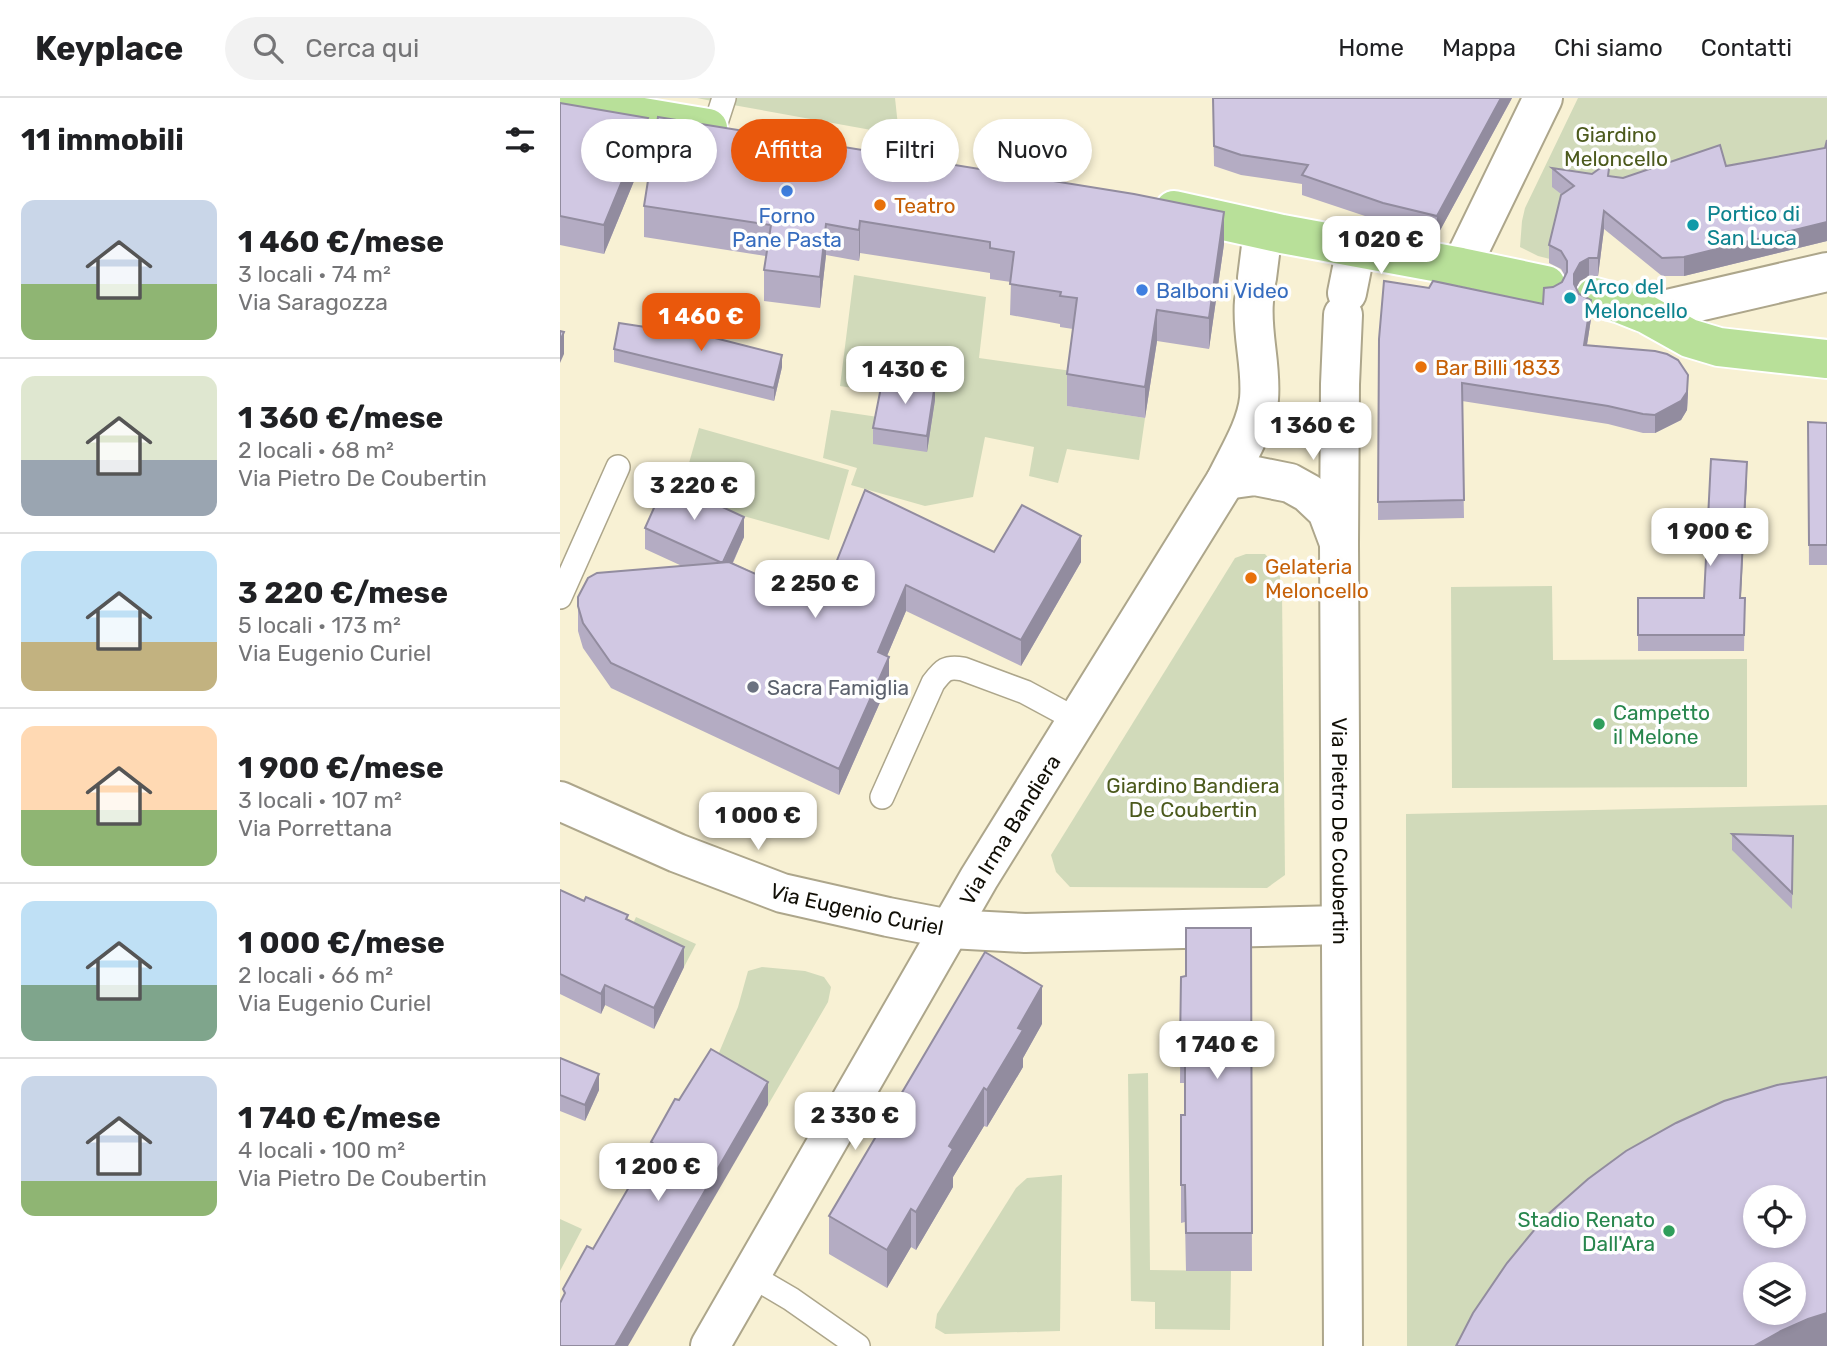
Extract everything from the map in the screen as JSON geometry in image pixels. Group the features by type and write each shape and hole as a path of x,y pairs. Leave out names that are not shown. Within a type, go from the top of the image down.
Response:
{"main road":[{"path":"560,103 719,114"},
{"path":"1145,205 1546,285"},
{"path":"1595,297 1646,314 1689,338 1719,347 1827,359"}],"street":[{"path":"1461,267 1543,98"},
{"name":"Via Irma Bandiera","path":"710,1346 950,929 1226,480 1252,424 1259,400 1254,333 1263,230"},
{"name":"Via Pietro De Coubertin","path":"1343,1346 1340,384 1345,304 1356,248"},
{"path":"1646,314 1827,272"},
{"path":"1226,480 1255,476 1290,483 1308,493 1327,511 1339,544"},
{"name":"Via Eugenio Curiel","path":"560,801 677,853 782,892 950,929 1025,933 1340,925"}],"lane":[{"path":"560,597 618,467"},
{"path":"882,797 933,682 942,672 952,667 1025,692 1077,720"},
{"path":"750,1275 858,1346"}],"green space":[{"path":"697,98 895,98 897,119 861,119 861,128 847,126 847,119 810,119"},
{"name":"Giardino Meloncello","path":"1578,98 1827,98 1827,158 1726,184 1719,163 1550,259 1520,247 1522,221 1525,208"},
{"path":"854,275 986,297 979,358 1072,371 1067,406 1145,418 1139,460 1067,449 1058,483 1029,476 1034,447 985,437 973,497 925,506 851,485 857,468 823,458 831,410 878,417 883,393 840,386"},
{"path":"699,428 849,470 829,540 679,498"},
{"name":"Giardino Bandiera De Coubertin","path":"1246,554 1265,554 1279,570 1282,592 1285,875 1267,888 1070,887 1056,872 1051,855 1235,558"},
{"name":"Campetto il Melone","path":"1552,586 1553,660 1747,659 1747,787 1452,788 1451,587"},
{"path":"1827,805 1827,1346 1407,1346 1406,814"},
{"path":"636,917 696,944 684,967 626,939"},
{"path":"762,967 805,971 824,977 831,987 828,1002 768,1105 711,1072 738,1007 748,971"},
{"path":"1148,1073 1150,1270 1231,1271 1230,1330 1155,1329 1155,1302 1131,1301 1128,1074"},
{"path":"1062,1175 1060,1331 945,1334 935,1328 937,1314 1016,1188 1027,1178"},
{"path":"560,1219 582,1229 560,1271"}],"building":[{"path":"1213,98 1501,98 1437,216 1383,203 1302,175 1308,165 1241,155 1214,146"},
{"path":"560,103 648,118 581,119 581,182 622,182 604,225 560,216"},
{"path":"717,127 731,129 731,182 847,182 847,148 861,150 861,182 959,182 959,166 973,168 973,182 1060,182 1224,212 1209,318 1157,310 1145,387 1067,374 1077,298 1060,296 1061,292 1010,284 1014,252 990,248 990,242 860,221 859,230 826,224 820,277 764,270 771,225 644,206 648,182 717,182"},
{"path":"1827,140 1827,222 1684,257 1662,258 1604,211 1598,258 1589,258 1580,263 1574,274 1574,284 1579,294 1591,300 1584,345 1655,351 1678,360 1688,375 1687,392 1681,401 1655,415 1462,383 1464,500 1378,502 1379,339 1384,281 1429,288 1433,281 1543,304 1544,288 1562,282 1567,272 1567,261 1561,251 1549,245 1561,195 1574,186 1552,168 1592,174 1610,161 1608,176 1623,178 1720,145 1726,166 1825,148"},
{"path":"619,323 711,337 782,355 774,388 614,349"},
{"path":"883,377 935,384 927,436 873,428"},
{"path":"1808,422 1827,423 1827,545 1809,545"},
{"path":"1711,459 1747,462 1740,598 1745,598 1744,635 1638,635 1638,598 1704,598"},
{"path":"666,481 744,517 723,562 645,528"},
{"path":"865,490 994,552 1022,505 1081,536 1021,640 906,585 878,652 889,657 839,769 611,663 583,623 578,597 588,578 597,573 729,562 820,603"},
{"path":"1732,834 1793,836 1792,893"},
{"path":"560,890 584,901 586,897 628,915 626,919 684,947 654,1008 605,985 601,994 560,974"},
{"path":"1186,928 1251,928 1252,1233 1186,1233 1185,1185 1181,1185 1185,1045 1180,1046 1181,977 1186,976"},
{"path":"985,952 1042,986 1018,1028 1023,1030 949,1146 953,1149 916,1212 911,1209 887,1250 829,1216"},
{"path":"711,1049 768,1082 615,1346 560,1346 560,1303 565,1293 563,1289 587,1246 593,1249 654,1144 651,1142 675,1099 679,1100"},
{"path":"560,1058 599,1074 585,1105 560,1095"},
{"name":"Stadio Renato Dall'Ara","path":"1827,1077 1827,1313 1806,1320 1806,1262 1743,1262 1743,1325 1794,1325 1754,1346 1456,1346 1473,1313 1507,1263 1545,1217 1588,1179 1626,1151 1676,1123 1724,1101 1777,1085"}],"place":[{"name":"Forno Pane Pasta","path":"787,191"},
{"name":"Teatro","path":"880,205"},
{"name":"Portico di San Luca","path":"1693,225"},
{"name":"Balboni Video","path":"1142,290"},
{"name":"Arco del Meloncello","path":"1570,298"},
{"name":"Bar Billi 1833","path":"1421,367"},
{"name":"Gelateria Meloncello","path":"1251,578"},
{"name":"Sacra Famiglia","path":"753,687"},
{"name":"Campetto il Melone","path":"1599,724"},
{"name":"Stadio Renato Dall'Ara","path":"1669,1231"}]}
